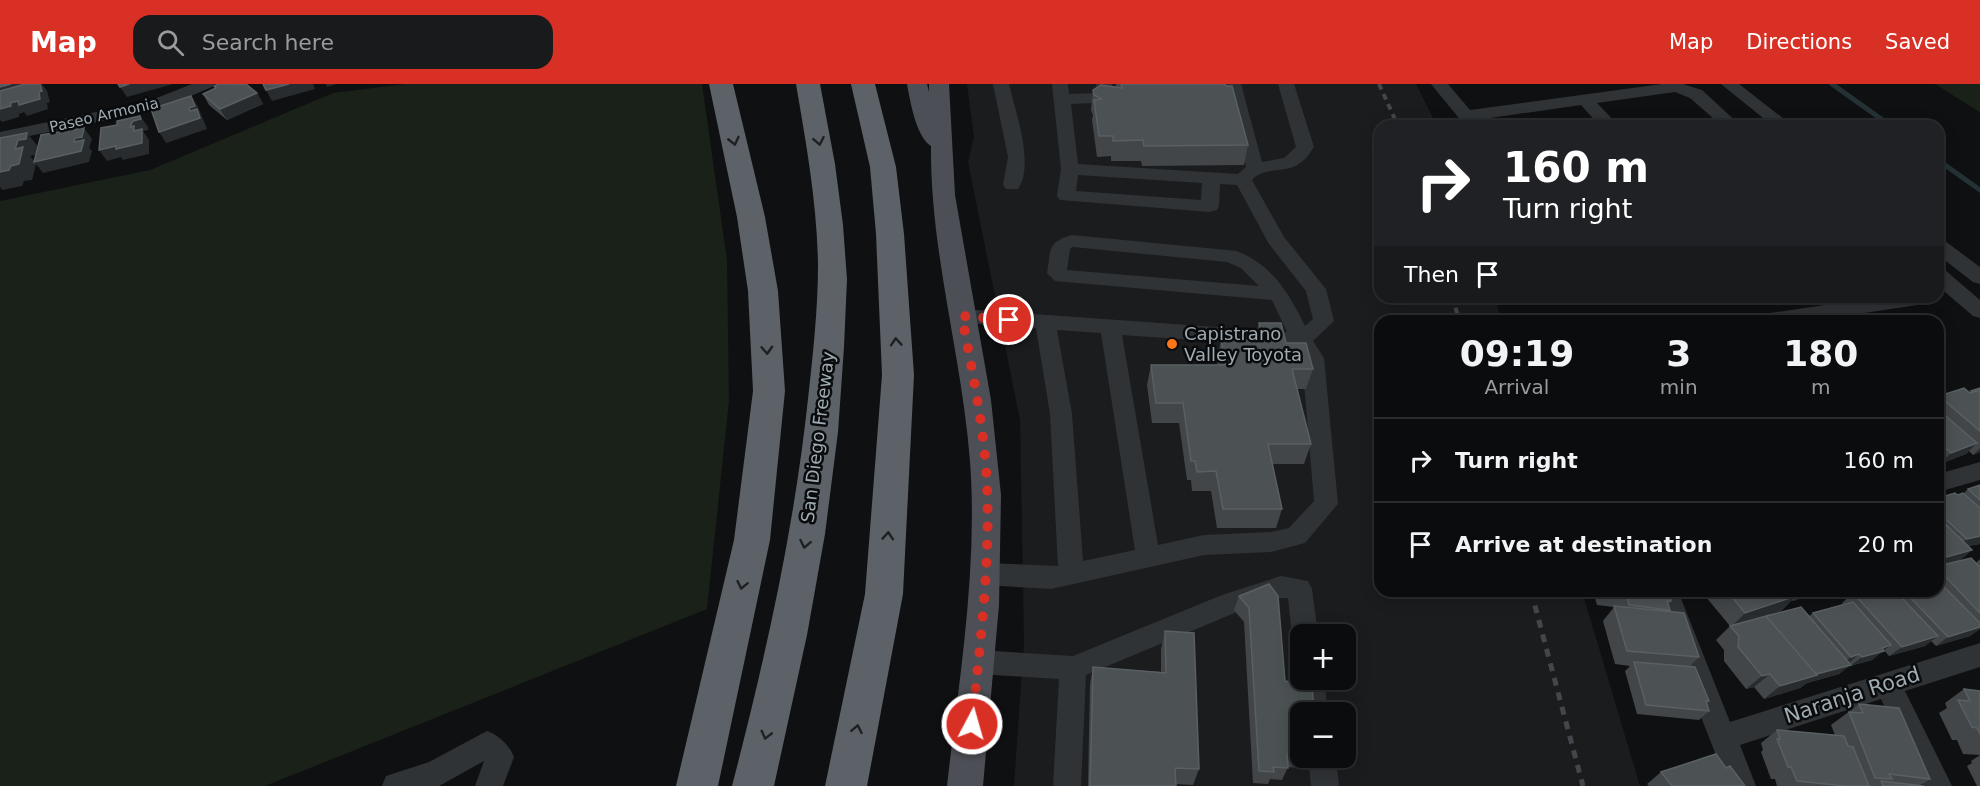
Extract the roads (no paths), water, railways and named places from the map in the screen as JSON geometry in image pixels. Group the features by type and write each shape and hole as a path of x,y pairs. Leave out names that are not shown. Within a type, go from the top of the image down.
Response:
{"highway":[{"path":"697,786 752,540 769,391 762,281 751,217 721,84"},
{"name":"San Diego Freeway","path":"753,786 771,711 814,492 830,329 831,246 823,163 808,84"},
{"path":"846,786 884,594 898,375 890,234 883,166 863,84"}],"main road":[{"path":"917,84 924,114 943,156"},
{"path":"925,84 931,129"},
{"path":"939,84 950,240 984,447 985,574 965,786"},
{"path":"943,156 959,135 963,122 957,84"}],"street":[{"name":"Paseo Armonia","path":"0,137 154,105 206,84"},
{"path":"1001,84 1017,157 1012,185"},
{"path":"1104,84 1106,98 1061,92 1070,169 1066,196 1210,206 1211,178"},
{"path":"962,316 1301,340 1324,321 1316,290 1276,240 1249,174 1233,84"},
{"path":"1070,169 1211,178 1249,174 1287,165 1301,155 1305,147 1286,84"},
{"path":"1439,84 1466,120"},
{"path":"1729,84 1776,120"},
{"path":"1473,120 1675,86 1696,94 1725,120"},
{"path":"1585,100 1604,120"},
{"path":"985,574 1051,578 1204,545 1271,542 1296,536 1326,504 1313,358 1301,340 1278,294 1248,262 1230,256 1072,241 1061,245 1057,273 1062,276 1278,294"},
{"path":"1944,250 1980,277"},
{"path":"1948,293 1980,311"},
{"path":"1804,315 1884,303"},
{"path":"1045,322 1061,414 1071,574"},
{"path":"1111,328 1148,557"},
{"path":"1944,481 1980,471"},
{"path":"978,662 1073,668 1231,603 1281,586 1299,590 1304,624"},
{"path":"1667,597 1742,786"},
{"name":"Naranja Road","path":"1724,737 1980,655"},
{"path":"1067,786 1073,668"},
{"path":"1887,684 1938,786"},
{"path":"396,786 435,774 487,744 500,757 489,786"},
{"path":"1323,768 1326,786"}],"waterway":[{"path":"1832,84 1883,120"},
{"path":"1944,164 1980,190"}],"railway":[{"path":"1379,84 1395,120"},
{"path":"1454,303 1458,315"},
{"path":"1533,597 1583,786"}],"place":[{"name":"Capistrano Valley Toyota","path":"1172,344"}]}
